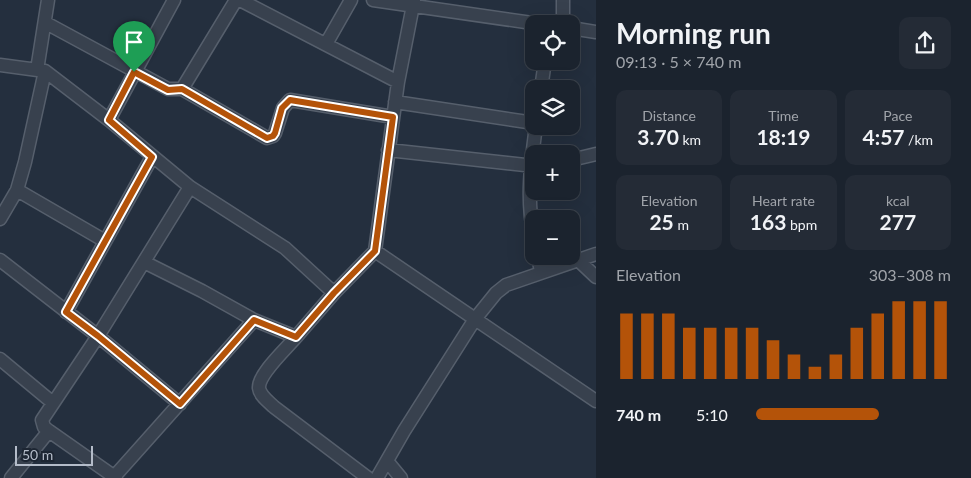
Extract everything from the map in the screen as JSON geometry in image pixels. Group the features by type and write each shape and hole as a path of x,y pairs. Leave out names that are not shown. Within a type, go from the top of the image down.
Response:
{"street":[{"path":"0,219 17,190 26,162 41,71 48,0"},
{"path":"109,120 174,0"},
{"path":"182,89 236,0"},
{"path":"240,0 398,82"},
{"path":"326,44 351,0"},
{"path":"373,0 413,3 525,22"},
{"path":"563,0 563,15"},
{"path":"368,478 274,407 261,394 259,388 263,375 334,293 375,251 398,82 413,3"},
{"path":"46,23 168,90 182,89 267,138 275,133 282,108 290,100 393,117"},
{"path":"580,29 596,32"},
{"path":"0,65 41,71 109,120 190,187 284,248 334,293"},
{"path":"395,102 525,122"},
{"path":"388,150 525,166"},
{"path":"580,158 596,154"},
{"path":"66,312 152,157"},
{"path":"190,187 98,336 42,420 44,427 114,478 254,320"},
{"path":"17,190 105,241"},
{"path":"375,251 596,401"},
{"path":"580,259 596,254"},
{"path":"0,260 98,336 180,404"},
{"path":"144,262 254,320 296,337"},
{"path":"580,262 596,278"},
{"path":"540,265 541,272"},
{"path":"377,478 404,431 475,319 496,293 506,285 563,265"},
{"path":"0,358 53,403"},
{"path":"11,478 49,431"},
{"path":"387,461 401,478"}],"route":[{"path":"134,72 168,90 178,91 182,89 267,138 275,133 282,108 290,100 393,117 375,251 334,293 296,337 254,320 180,404 66,312 152,157 109,120 134,72"}]}
